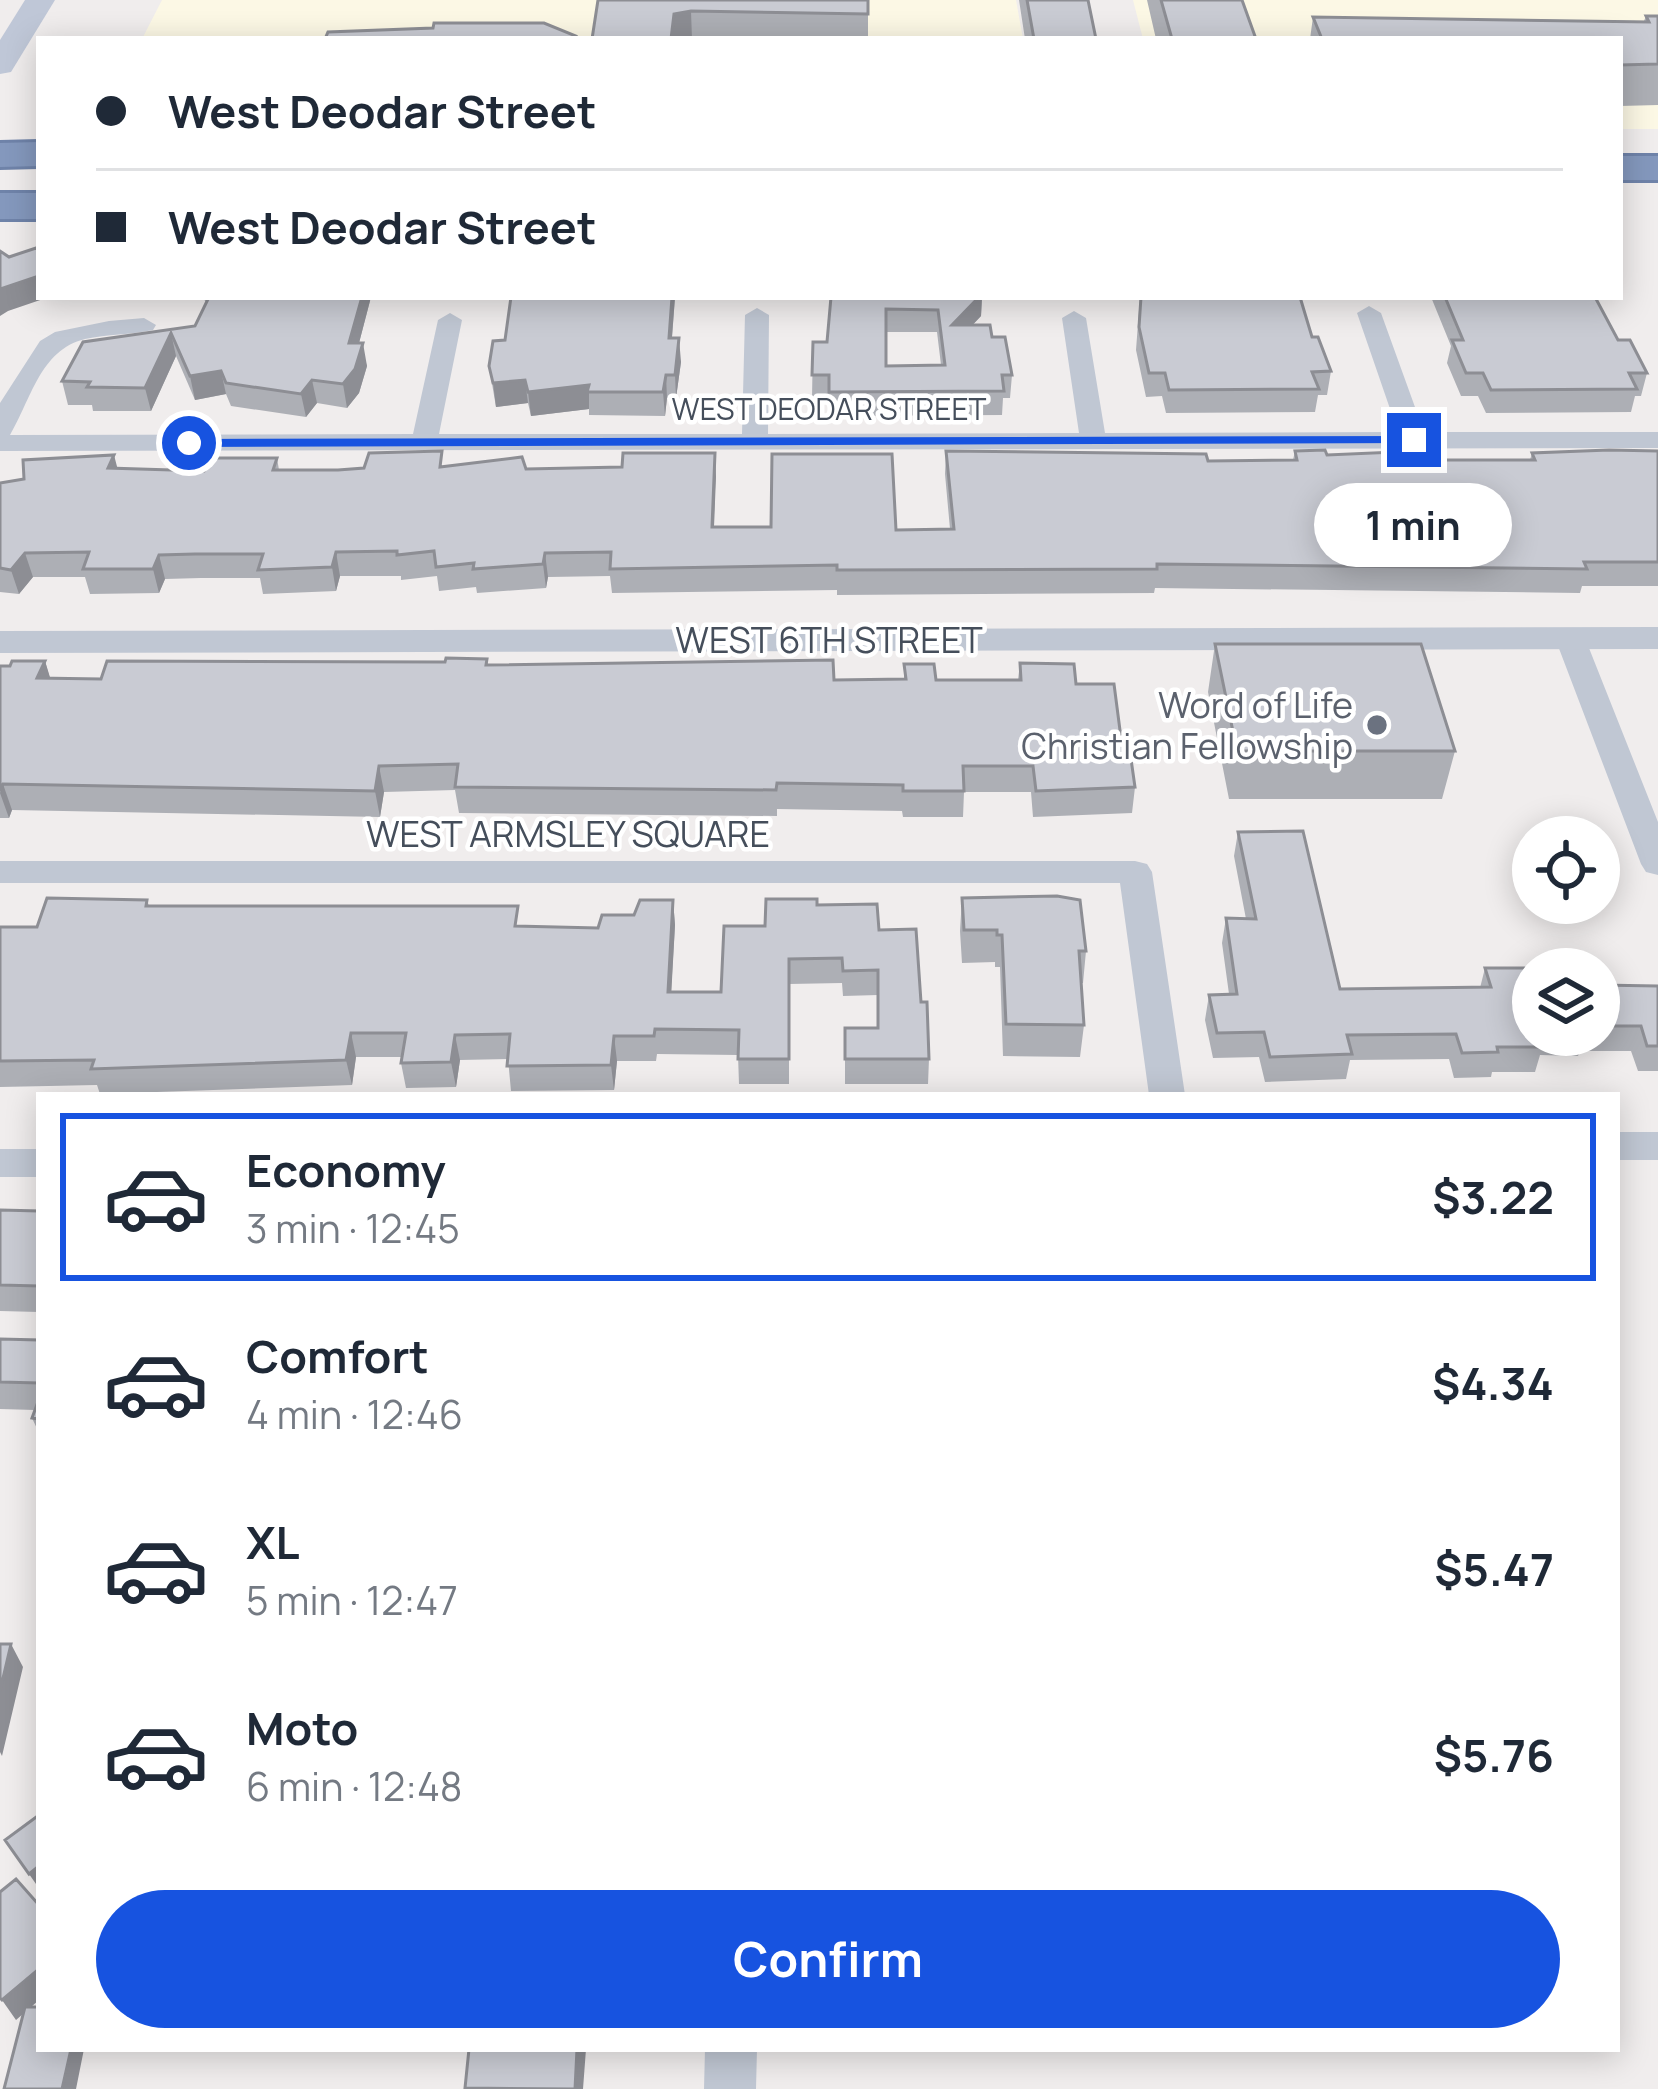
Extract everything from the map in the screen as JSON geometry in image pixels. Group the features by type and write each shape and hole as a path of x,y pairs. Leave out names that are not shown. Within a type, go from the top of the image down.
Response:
{"highway":[{"path":"1623,151 1658,151"},
{"path":"0,154 36,154"},
{"path":"1623,168 1658,168"},
{"path":"0,172 36,172"},
{"path":"1623,186 1658,186"},
{"path":"0,190 36,190"},
{"path":"1623,204 1658,204"},
{"path":"0,206 36,206"}],"main road":[{"path":"0,65 40,0"}],"street":[{"path":"1369,313 1414,440"},
{"path":"755,440 757,315"},
{"path":"1074,318 1094,440"},
{"path":"424,443 450,320"},
{"path":"0,431 35,356 50,341 76,330 144,325"},
{"name":"WEST DEODAR STREET","path":"0,443 1658,440"},
{"path":"1570,638 1658,864"},
{"name":"WEST 6TH STREET","path":"0,642 1658,638"},
{"name":"WEST ARMSLEY SQUARE","path":"0,872 1135,872 1167,1092"},
{"path":"1620,1147 1658,1146"},
{"path":"0,1163 36,1163"},
{"path":"730,2089 731,2052"}],"shaded area":[{"path":"162,0 1016,0 1022,36 144,36"},
{"path":"1133,0 1658,0 1658,129 1623,129 1623,36 1142,36"}],"building":[{"path":"598,0 868,0 868,14 691,11 674,14 671,36 592,36"},
{"path":"1027,0 1088,0 1095,36 1033,36"},
{"path":"1161,0 1242,0 1255,36 1171,36"},
{"path":"1646,16 1658,16 1658,64 1623,65 1623,36 1321,36 1313,17 1649,22"},
{"path":"434,23 544,23 576,36 326,36 328,32 433,28"},
{"path":"36,248 36,277 0,289 0,251 9,257"},
{"path":"208,300 361,300 349,343 363,343 355,369 343,384 312,380 301,394 226,383 221,371 190,376 171,333 145,388 87,387 90,382 62,381 83,342 195,326"},
{"path":"511,300 672,300 669,338 679,338 675,375 666,375 663,392 587,392 589,385 528,392 525,380 493,383 489,366 493,341 505,340"},
{"path":"831,300 976,300 952,325 990,325 992,337 1005,337 1012,375 1002,375 1004,391 829,392 829,375 812,375 813,342 827,342","holes":["886,309 938,310 945,365 886,366"]},
{"path":"1141,300 1301,300 1312,337 1318,337 1331,371 1312,372 1319,389 1169,390 1165,373 1149,373 1139,327"},
{"path":"1446,300 1597,300 1618,340 1630,340 1647,373 1629,373 1637,389 1491,390 1483,373 1466,373 1452,340 1463,340"},
{"path":"1325,450 1327,455 1442,450 1445,460 1535,460 1532,453 1658,451 1658,562 1584,562 1587,569 1157,564 1157,569 837,570 837,565 610,569 611,552 545,553 543,564 473,569 474,563 436,567 434,551 397,555 397,551 336,552 332,567 258,570 263,554 195,554 159,555 153,569 83,569 89,552 25,553 11,570 0,568 0,483 24,479 23,460 114,455 108,468 204,471 209,458 277,458 273,470 338,470 364,468 369,453 442,451 440,467 522,457 526,469 622,467 623,453 715,453 712,527 771,527 772,454 892,454 896,530 954,529 946,451 1206,454 1208,461 1297,460 1295,451"},
{"path":"1215,644 1421,644 1455,751 1237,751"},
{"path":"446,658 487,659 486,665 833,660 834,680 906,679 904,664 934,664 936,680 1021,680 1020,663 1074,664 1076,684 1114,684 1121,738 1128,738 1135,787 1036,791 1033,766 963,766 964,791 777,783 776,790 455,787 458,764 379,766 375,791 3,784 0,791 0,666 10,666 12,661 45,661 37,678 101,679 107,661 445,662"},
{"path":"1303,831 1340,989 1491,987 1485,968 1512,968 1512,1047 1462,1053 1456,1034 1347,1035 1352,1054 1270,1057 1264,1032 1217,1033 1209,995 1237,994 1226,918 1256,919 1238,832"},
{"path":"1057,896 1080,900 1086,951 1079,951 1084,1025 1006,1024 1002,935 997,930 964,930 962,898"},
{"path":"47,898 147,900 146,906 518,906 515,926 598,928 602,915 634,915 640,900 673,900 668,992 721,992 724,926 765,926 766,899 817,899 817,905 877,904 879,930 916,929 921,1002 927,1002 929,1059 845,1059 845,1028 878,1028 878,970 843,971 842,958 789,959 789,1059 738,1059 739,1030 655,1029 654,1036 614,1036 611,1065 507,1066 510,1034 455,1035 451,1062 401,1063 406,1033 351,1033 346,1060 91,1069 94,1060 0,1061 0,927 37,927"},
{"path":"1620,985 1658,986 1658,1046 1647,1046 1641,1026 1620,1026"},
{"path":"0,1210 36,1211 36,1286 0,1285"},
{"path":"0,1339 36,1340 36,1383 0,1382"},
{"path":"0,1644 11,1644 0,1691"},
{"path":"36,1817 36,1868 29,1874 5,1840"},
{"path":"16,1879 36,1902 36,1972 2,2000 0,1998 0,1892"},
{"path":"25,2007 36,2007 36,2052 70,2052 62,2089 4,2089"},
{"path":"469,2052 577,2052 575,2089 465,2088"}],"place":[{"name":"Word of Life Christian Fellowship","path":"1377,725"}],"route":[{"path":"189,443 1414,440"}]}
